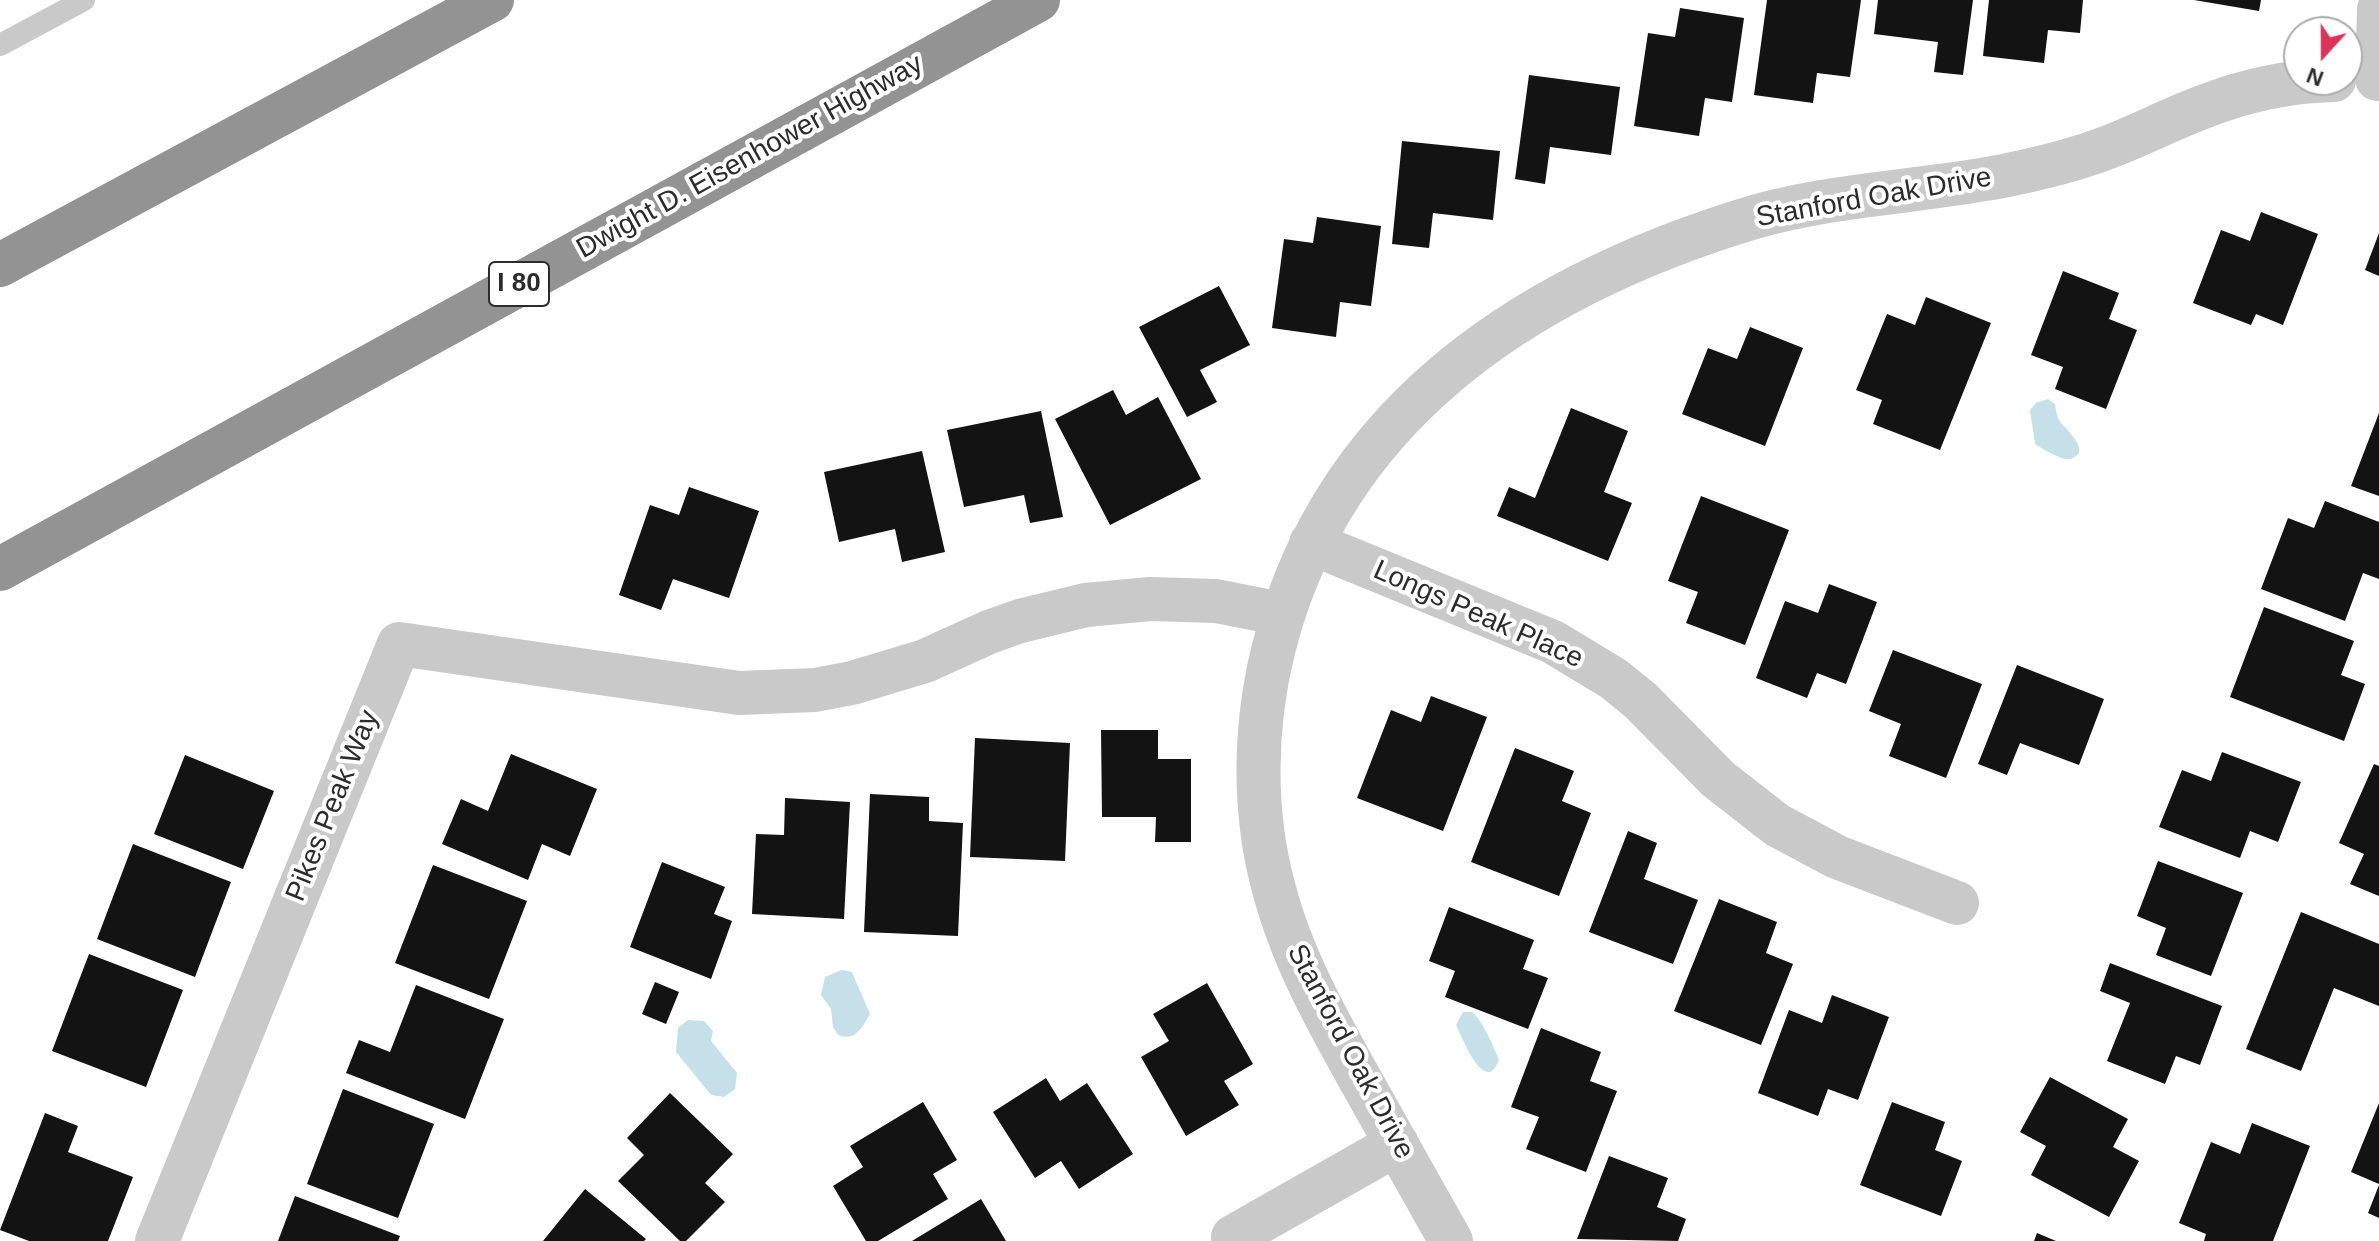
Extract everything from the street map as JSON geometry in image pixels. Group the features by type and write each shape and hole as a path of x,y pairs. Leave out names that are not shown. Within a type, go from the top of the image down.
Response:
{"highway":[{"path":"0,265 492,0"},
{"name":"Dwight D. Eisenhower Highway","path":"0,569 1038,0"}],"street":[{"path":"2363,65 2379,9"},
{"name":"Stanford Oak Drive","path":"1451,1241 1323,1014 1295,954 1273,887 1261,819 1258,748 1266,678 1282,614 1311,543 1335,499 1376,442 1426,390 1499,332 1563,294 1651,253 1741,220 1835,199 2042,169 2106,148 2218,102 2283,85"},
{"name":"Longs Peak Place","path":"1311,543 1553,642 1614,679 1641,701 1718,779 1777,825 1837,857 1957,903"},
{"name":"Pikes Peak Way","path":"157,1241 399,644 739,693 815,690 852,683 925,661 1020,621 1086,605 1150,599 1216,601 1282,614"},
{"path":"1233,1237 1397,1144"}],"lane":[{"path":"0,45 84,0"}],"water":[{"path":"2048,399 2055,404 2060,421 2079,447 2076,456 2070,459 2035,444 2030,410 2036,403"},
{"path":"842,970 852,972 870,1014 861,1029 849,1037 838,1035 833,1027 831,1009 821,995 825,977"},
{"path":"1463,1012 1473,1013 1486,1031 1499,1060 1493,1070 1487,1072 1481,1068 1468,1050 1456,1025"},
{"path":"688,1020 704,1021 713,1031 711,1041 737,1073 735,1089 724,1097 711,1095 676,1052 678,1028"}],"building":[{"path":"1767,0 1861,0 1850,77 1817,73 1813,103 1754,95"},
{"path":"1878,0 1973,0 1963,75 1934,72 1938,42 1874,34"},
{"path":"1989,0 2083,0 2080,33 2048,30 2044,63 1983,56"},
{"path":"2194,0 2261,0 2259,11"},
{"path":"1680,8 1744,18 1732,102 1705,98 1699,136 1634,126 1648,33 1675,37"},
{"path":"1529,75 1620,87 1611,155 1550,147 1545,184 1515,179"},
{"path":"1402,141 1500,151 1493,220 1433,213 1429,248 1392,244"},
{"path":"2261,212 2318,234 2283,325 2256,314 2251,325 2193,303 2221,230 2250,241"},
{"path":"1317,217 1381,226 1371,306 1340,302 1336,337 1272,328 1284,239 1313,243"},
{"path":"2379,233 2379,276 2365,270"},
{"path":"2063,271 2119,293 2109,319 2137,330 2106,409 2055,389 2063,367 2031,355"},
{"path":"1219,286 1250,345 1200,370 1217,402 1187,417 1139,327"},
{"path":"1926,297 1991,323 1940,450 1873,424 1882,400 1856,390 1887,314 1915,325"},
{"path":"1750,327 1803,348 1765,446 1682,414 1708,348 1737,359"},
{"path":"1113,390 1126,415 1158,397 1201,479 1110,525 1055,419"},
{"path":"1571,408 1628,431 1604,492 1632,503 1608,561 1497,516 1509,487 1535,498"},
{"path":"1041,411 1063,517 1030,523 1024,495 964,507 947,430"},
{"path":"2379,413 2379,496 2351,486"},
{"path":"922,451 945,552 902,562 895,529 839,542 824,472"},
{"path":"689,487 759,511 729,598 673,579 661,610 619,595 650,505 679,515"},
{"path":"1701,496 1789,530 1745,645 1686,623 1698,592 1668,581"},
{"path":"2325,501 2379,522 2379,579 2363,573 2345,621 2261,589 2288,518 2314,528"},
{"path":"1829,584 1877,602 1846,684 1817,673 1807,698 1756,678 1785,601 1818,613"},
{"path":"2264,607 2354,641 2341,675 2365,684 2344,741 2230,697"},
{"path":"1893,650 1982,684 1946,778 1889,756 1901,724 1869,711"},
{"path":"2017,665 2104,699 2079,765 2020,743 2007,775 1978,764"},
{"path":"1431,696 1487,717 1443,831 1357,798 1391,710 1421,722"},
{"path":"1101,730 1158,730 1158,759 1191,759 1191,842 1155,842 1156,817 1102,817"},
{"path":"975,738 1070,743 1065,861 970,857"},
{"path":"1515,748 1574,771 1562,801 1591,813 1559,896 1471,862"},
{"path":"2222,752 2301,782 2278,842 2250,831 2240,858 2159,827 2182,770 2211,781"},
{"path":"511,754 597,789 570,856 542,844 528,880 442,844 461,799 488,811"},
{"path":"185,755 274,791 243,869 154,834"},
{"path":"2374,764 2379,766 2379,896 2350,884 2364,854 2339,843"},
{"path":"870,794 929,797 929,821 963,823 958,936 864,932"},
{"path":"785,798 850,802 844,919 752,914 756,834 784,835"},
{"path":"1628,831 1657,843 1644,879 1698,900 1673,964 1589,932"},
{"path":"133,844 231,882 195,977 97,939"},
{"path":"2158,861 2243,893 2211,976 2156,955 2166,928 2137,916"},
{"path":"662,862 725,887 714,914 732,921 711,979 630,947"},
{"path":"433,865 527,901 489,999 395,963"},
{"path":"1719,899 1777,922 1766,953 1793,964 1761,1045 1674,1011"},
{"path":"1449,907 1534,940 1523,969 1548,978 1528,1029 1445,997 1455,971 1429,961"},
{"path":"2301,912 2379,944 2379,1006 2334,988 2301,1071 2246,1049"},
{"path":"89,954 183,990 146,1087 52,1051"},
{"path":"2110,963 2222,1006 2200,1065 2176,1056 2165,1084 2107,1061 2130,1003 2100,991"},
{"path":"655,982 679,992 666,1024 642,1014"},
{"path":"1207,983 1253,1064 1224,1081 1239,1105 1186,1136 1141,1057 1169,1041 1153,1014"},
{"path":"416,985 504,1019 465,1119 346,1073 359,1040 390,1052"},
{"path":"1832,995 1889,1017 1858,1100 1828,1089 1818,1116 1758,1093 1789,1010 1822,1023"},
{"path":"1541,1028 1601,1052 1590,1081 1617,1091 1586,1172 1526,1149 1539,1117 1511,1107"},
{"path":"2050,1077 2128,1119 2113,1147 2139,1161 2109,1217 2031,1175 2046,1146 2020,1132"},
{"path":"1046,1078 1060,1101 1087,1083 1133,1154 1079,1189 1061,1161 1035,1178 993,1112"},
{"path":"343,1089 434,1124 398,1218 307,1184"},
{"path":"670,1093 733,1154 705,1183 725,1202 686,1241 680,1241 618,1181 644,1155 627,1138"},
{"path":"923,1102 957,1160 933,1174 948,1199 878,1241 866,1241 833,1186 863,1167 850,1146"},
{"path":"1892,1102 1945,1122 1935,1150 1962,1161 1941,1216 1860,1185"},
{"path":"2379,1103 2379,1184 2351,1172"},
{"path":"45,1113 78,1126 68,1152 133,1177 108,1241 29,1241 0,1230"},
{"path":"2252,1123 2310,1146 2273,1241 2204,1241 2206,1234 2179,1223 2211,1142 2240,1154"},
{"path":"1609,1156 1668,1178 1657,1207 1686,1219 1678,1241 1577,1239"},
{"path":"2379,1185 2379,1218 2368,1213"},
{"path":"585,1189 646,1239 543,1241"},
{"path":"295,1196 400,1236 398,1241 278,1241"},
{"path":"981,1199 1006,1241 912,1241"},
{"path":"2037,1233 2056,1241 2034,1241"}]}
